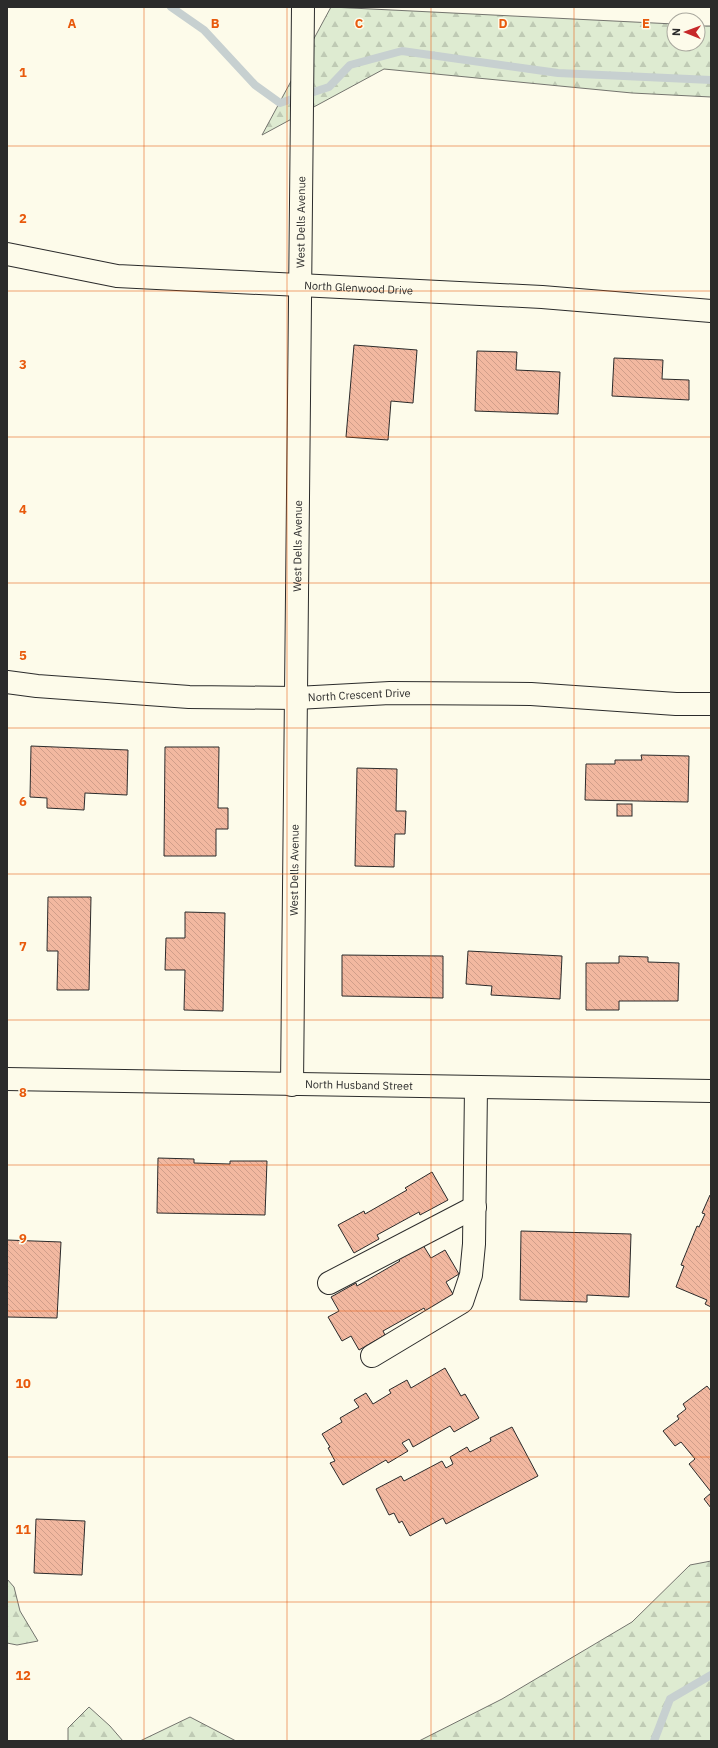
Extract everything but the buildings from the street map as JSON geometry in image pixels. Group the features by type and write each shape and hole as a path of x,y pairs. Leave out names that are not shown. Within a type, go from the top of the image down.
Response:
{"street":[{"name":"West Dells Avenue","path":"292,1085 303,7"},
{"name":"North Glenwood Drive","path":"7,254 117,276 542,297 711,311"},
{"name":"North Crescent Drive","path":"7,682 36,686 189,697 296,698 390,693 530,694 676,704 711,704"},
{"name":"North Husband Street","path":"7,1079 711,1091"},
{"path":"372,1356 462,1302 471,1275 475,1207 476,1088"},
{"path":"329,1283 475,1207"}],"green space":[{"path":"331,7 666,24 666,52 706,52 706,26 711,26 711,97 632,93 384,69 262,135"},
{"path":"711,1561 711,1741 419,1741 502,1699 632,1622 690,1565"},
{"path":"7,1579 14,1587 20,1611 38,1641 17,1645 7,1643"},
{"path":"89,1707 110,1726 123,1741 68,1741 68,1728"},
{"path":"190,1717 236,1741 140,1741"}],"waterway":[{"path":"171,7 204,30 255,85 280,103 329,87 350,65 402,51 558,73 711,80"},
{"path":"654,1741 670,1699 711,1675"}]}
